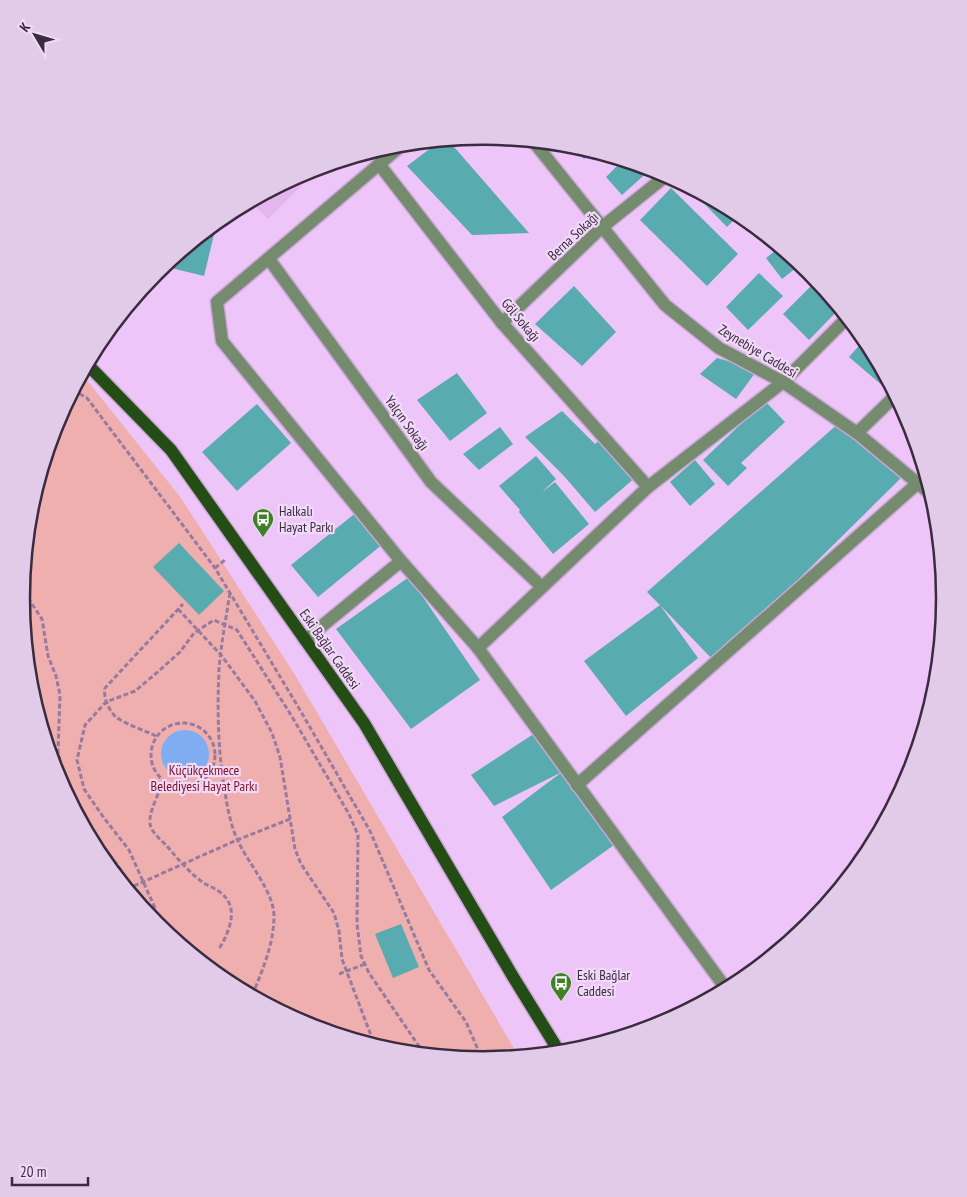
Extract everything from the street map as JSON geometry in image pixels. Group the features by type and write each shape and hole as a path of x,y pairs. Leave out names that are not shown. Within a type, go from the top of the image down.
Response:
{"main road":[{"name":"Eski Bağlar Caddesi","path":"92,370 171,450 364,723 507,967 556,1046"}],"street":[{"name":"Zeynebiye Caddesi","path":"539,149 665,305 719,348 783,382 857,433 923,488"},
{"path":"390,155 217,302 222,340 401,560 478,648 722,984"},
{"name":"Göl Sokağı","path":"379,164 502,323 648,488"},
{"name":"Berna Sokağı","path":"502,323 602,228 660,181"},
{"name":"Yalçın Sokağı","path":"269,258 431,482 542,587"},
{"path":"478,648 648,488 783,382 843,322"},
{"path":"857,433 891,400"},
{"path":"577,785 918,483"},
{"path":"306,640 401,560"}],"path":[{"path":"79,394 87,398 215,568 370,831 429,970 466,1022 479,1052"},
{"path":"230,593 221,655 218,754 226,798 237,840 268,894 274,915 266,961 255,990"},
{"path":"30,601 42,619 48,656 56,676 60,694 59,756"},
{"path":"156,736 116,717 106,702 105,688 183,604"},
{"path":"178,609 221,655 255,701 272,733 280,757 295,849 301,864 334,913 342,959 372,1038"},
{"path":"155,910 129,850 84,789 77,760 85,726 106,702 135,690 147,681 180,652 194,633 214,620 237,630 291,715 349,814 358,835 357,924 361,956 369,973 419,1047"},
{"path":"184,722 194,724 204,730 211,738 218,754 206,778 197,784 186,787 175,786 164,780 156,771 151,756 156,736 173,724 184,722"},
{"path":"164,780 150,824 183,865 203,883 222,893 230,905 231,922 228,934 220,949"},
{"path":"134,887 237,840 290,819"},
{"path":"339,974 365,964"}],"shaded area":[{"path":"305,182 268,219 255,207"}],"green space":[{"name":"Küçükçekmece Belediyesi Hayat Parkı","path":"87,380 181,498 295,675 515,1051 454,1051 395,1043 366,1037 338,1028 283,1005 232,976 184,939 143,898 106,850 77,799 54,744 45,716 39,687 31,628 31,569 34,539 45,481 65,425"}],"water":[{"path":"185,730 194,732 202,737 207,745 209,754 207,763 202,771 194,776 185,778 176,776 168,771 163,763 161,754 163,745 168,737 176,732"}],"building":[{"path":"453,146 529,233 472,235 407,166 430,148"},
{"path":"618,165 644,175 622,195 606,177"},
{"path":"671,188 738,254 707,286 640,220"},
{"path":"703,202 734,220 727,227"},
{"path":"214,234 204,276 173,268"},
{"path":"775,251 795,269 782,279 766,258"},
{"path":"759,273 783,296 748,330 726,307"},
{"path":"574,286 616,332 582,366 535,324"},
{"path":"811,286 835,313 809,340 783,314"},
{"path":"860,345 884,387 849,357"},
{"path":"717,358 758,369 736,399 700,374"},
{"path":"457,373 487,413 450,441 417,400"},
{"path":"765,401 785,422 741,463 747,468 728,486 703,460"},
{"path":"257,404 291,443 237,491 202,452"},
{"path":"562,411 595,444 602,437 636,477 595,512 564,476 525,437"},
{"path":"840,422 906,473 715,662 647,592"},
{"path":"500,427 513,444 479,470 463,454"},
{"path":"536,456 556,479 541,493 555,482 589,524 553,554 519,512 520,510 499,486"},
{"path":"695,460 715,484 690,506 670,482"},
{"path":"358,511 384,543 318,597 291,565"},
{"path":"179,543 224,591 199,615 153,567"},
{"path":"409,577 480,680 411,729 336,629"},
{"path":"660,605 698,658 626,716 584,661"},
{"path":"535,733 562,772 494,806 471,775"},
{"path":"562,772 614,845 551,890 502,817"},
{"path":"401,924 419,967 393,978 375,934"}],"place":[{"name":"Halkalı Hayat Parkı","path":"263,538"},
{"name":"Eski Bağlar Caddesi","path":"561,1002"}]}
